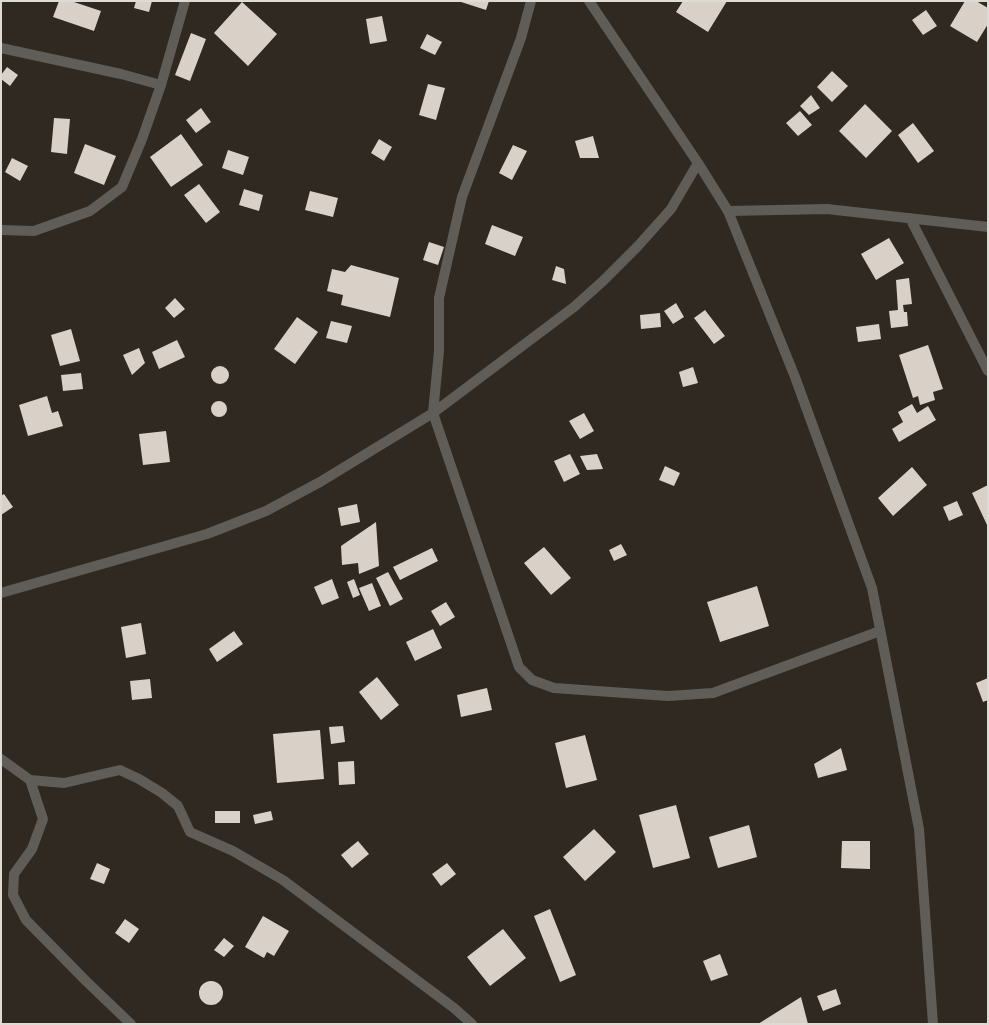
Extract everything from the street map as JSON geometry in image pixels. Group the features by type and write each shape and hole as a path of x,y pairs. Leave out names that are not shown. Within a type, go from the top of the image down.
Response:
{"street":[{"path":"1,230 34,231 55,224 90,211 122,187 162,85 185,1"},
{"path":"531,1 521,38 462,197 439,298 439,350 433,413 518,667 532,680 554,688 668,696 713,693 880,632"},
{"path":"589,1 698,163 728,211 795,377 872,588 918,828 933,1024"},
{"path":"1,48 121,74 162,85"},
{"path":"1,592 207,534 266,510 320,482 433,413 574,307 603,282 671,210 698,163"},
{"path":"728,211 827,209 988,227"},
{"path":"910,218 988,371"},
{"path":"1,759 30,780 64,783 120,770 139,779 162,793 178,806 190,832 233,851 283,880 447,1003 472,1024"},
{"path":"30,780 43,820 32,849 14,874 13,895 26,920 131,1024"}],"building":[{"path":"59,1 71,1 101,11 94,31 53,17"},
{"path":"136,1 152,1 149,12 134,8"},
{"path":"458,1 489,1 486,10"},
{"path":"683,1 727,1 708,32 676,12"},
{"path":"965,1 976,1 988,8 988,24 977,42 950,26"},
{"path":"242,2 277,34 248,66 214,33"},
{"path":"926,10 937,26 923,35 912,20"},
{"path":"382,16 387,41 370,44 366,19"},
{"path":"191,33 206,39 190,81 175,75"},
{"path":"427,34 442,42 435,55 420,48"},
{"path":"7,67 18,75 10,86 1,79 1,75"},
{"path":"832,71 848,86 832,102 817,87"},
{"path":"428,84 445,88 436,120 419,115"},
{"path":"811,95 820,108 809,115 800,106"},
{"path":"865,104 892,131 866,158 839,131"},
{"path":"201,108 211,122 196,133 186,120"},
{"path":"800,111 812,125 798,136 786,123"},
{"path":"54,118 70,119 67,154 51,152"},
{"path":"913,123 934,151 918,163 898,135"},
{"path":"181,134 203,165 171,187 150,157"},
{"path":"593,136 599,158 580,158 575,141"},
{"path":"379,139 392,147 384,161 371,153"},
{"path":"85,144 116,156 104,185 74,173"},
{"path":"513,145 527,151 512,180 499,173"},
{"path":"228,150 249,157 243,175 222,168"},
{"path":"12,158 28,166 20,181 5,172"},
{"path":"199,184 220,212 206,223 184,195"},
{"path":"244,189 263,195 259,211 239,205"},
{"path":"310,191 338,198 333,217 305,210"},
{"path":"492,225 523,237 515,256 485,244"},
{"path":"889,238 904,263 876,280 861,254"},
{"path":"429,242 444,247 438,265 423,260"},
{"path":"351,265 399,278 390,317 341,305 343,295 327,291 332,269 345,272"},
{"path":"556,266 564,269 566,284 552,280"},
{"path":"909,278 912,304 903,305 904,312 907,312 908,326 891,328 889,311 898,310 896,280"},
{"path":"175,298 185,309 174,318 165,308"},
{"path":"676,303 684,317 673,324 664,311"},
{"path":"705,310 725,336 714,344 694,318"},
{"path":"660,313 661,327 641,329 640,315"},
{"path":"297,317 318,332 295,364 274,349"},
{"path":"331,321 352,326 347,343 326,338"},
{"path":"879,324 881,339 858,342 856,327"},
{"path":"71,329 80,361 60,366 51,335"},
{"path":"177,340 185,357 159,369 152,352"},
{"path":"928,345 943,389 933,392 935,400 920,405 918,396 913,398 899,355"},
{"path":"139,348 145,363 132,375 123,355"},
{"path":"220,366 226,369 229,375 226,381 220,384 214,381 211,375 214,369"},
{"path":"693,367 698,383 683,387 679,372"},
{"path":"81,373 83,389 63,391 61,375"},
{"path":"47,396 52,413 58,411 63,426 28,436 19,405"},
{"path":"216,401 222,401 227,406 225,415 222,417 216,417 211,412 211,406"},
{"path":"912,404 917,413 928,406 936,420 899,442 892,429 903,422 898,412"},
{"path":"584,413 594,431 580,439 569,421"},
{"path":"166,431 170,462 143,465 139,434"},
{"path":"570,454 580,474 564,482 554,461"},
{"path":"597,454 603,469 587,470 580,456"},
{"path":"665,466 680,473 674,486 659,480"},
{"path":"912,467 927,485 893,516 878,498"},
{"path":"988,485 988,527 972,493"},
{"path":"4,494 13,507 1,515 1,496"},
{"path":"957,501 963,515 949,521 943,507"},
{"path":"357,504 360,522 341,526 338,508"},
{"path":"376,522 379,566 359,574 358,563 342,565 341,546"},
{"path":"621,544 627,555 614,561 609,550"},
{"path":"544,547 571,578 551,595 524,563"},
{"path":"432,548 438,561 400,580 393,567"},
{"path":"388,572 403,599 390,606 376,578"},
{"path":"332,579 339,598 322,605 314,587"},
{"path":"354,579 360,595 353,598 347,582"},
{"path":"372,583 381,606 369,611 359,588"},
{"path":"757,586 769,626 720,642 707,602"},
{"path":"446,602 455,617 440,626 431,611"},
{"path":"141,623 146,654 126,658 121,627"},
{"path":"433,629 442,648 415,661 406,642"},
{"path":"234,631 243,644 217,662 209,649"},
{"path":"377,677 399,705 381,720 359,692"},
{"path":"988,678 988,700 983,702 976,683"},
{"path":"150,679 152,698 132,700 130,681"},
{"path":"487,688 492,710 461,717 457,695"},
{"path":"343,726 345,742 331,744 329,727"},
{"path":"320,730 324,779 277,783 273,734"},
{"path":"585,735 597,780 566,788 555,743"},
{"path":"841,748 847,770 818,778 814,764"},
{"path":"354,761 355,784 339,785 338,762"},
{"path":"676,805 690,858 653,868 639,815"},
{"path":"215,811 240,811 240,823 215,823"},
{"path":"271,811 273,820 255,824 253,815"},
{"path":"749,825 757,857 718,868 709,837"},
{"path":"594,829 616,852 585,881 563,857"},
{"path":"358,841 369,854 352,868 341,855"},
{"path":"842,841 870,841 870,869 841,868"},
{"path":"97,863 110,869 104,884 90,879"},
{"path":"447,863 456,874 441,886 432,874"},
{"path":"550,909 576,975 560,982 534,916"},
{"path":"263,916 289,931 274,956 267,952 264,958 245,947"},
{"path":"125,919 139,929 129,943 115,933"},
{"path":"503,929 526,958 490,986 467,957"},
{"path":"224,938 234,946 224,957 214,950"},
{"path":"720,954 728,975 711,981 703,961"},
{"path":"211,981 220,984 223,993 220,1002 211,1005 202,1002 199,993 202,984"},
{"path":"836,989 841,1004 823,1011 817,996"},
{"path":"801,997 808,1024 758,1024"}]}
